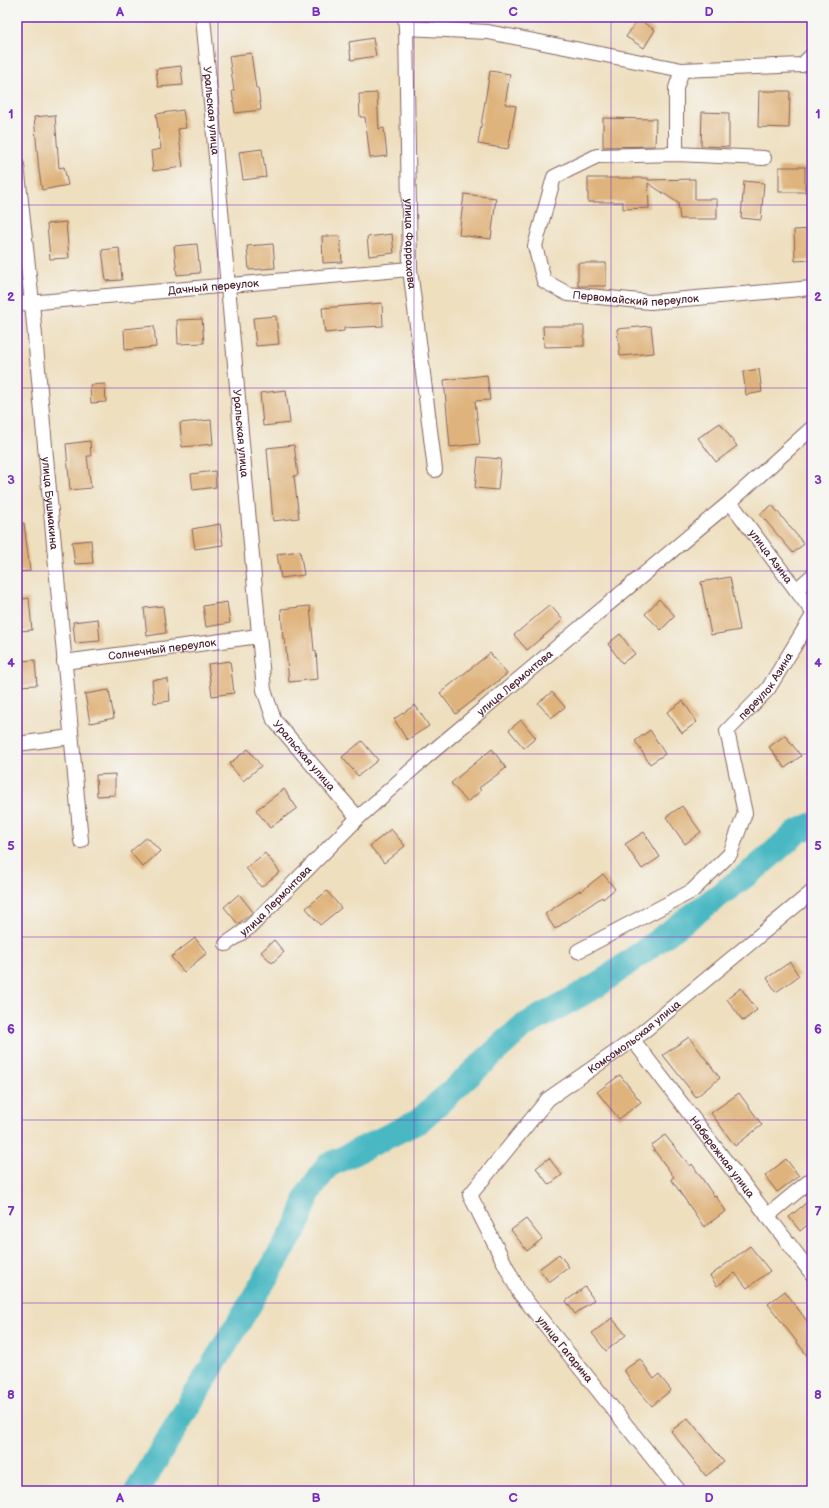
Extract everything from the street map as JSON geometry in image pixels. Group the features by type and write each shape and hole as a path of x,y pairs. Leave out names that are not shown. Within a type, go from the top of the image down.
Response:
{"street":[{"name":"Уральская улица","path":"203,17 264,690 274,720 358,818"},
{"path":"406,22 488,32 682,70 802,64 812,54"},
{"name":"улица Фаррахова","path":"406,22 410,269 435,470"},
{"path":"676,154 676,88 682,70"},
{"name":"Первомайский переулок","path":"764,158 676,154 596,156 554,177 535,246 544,281 568,294 650,302 812,288"},
{"name":"улица Бушмакина","path":"17,165 32,303 81,841"},
{"name":"Дачный переулок","path":"17,304 410,269"},
{"name":"улица Лермонтова","path":"226,944 250,928 358,818 426,757 730,502 812,428"},
{"name":"улица Азина","path":"730,502 812,611"},
{"path":"796,590 812,576"},
{"name":"переулок Азина","path":"578,951 692,891 730,854 745,813 728,731 768,689 812,617"},
{"name":"Солнечный переулок","path":"64,662 259,636"},
{"path":"17,744 71,737"},
{"name":"Комсомольская улица","path":"470,1195 548,1098 633,1040 812,892"},
{"name":"Набережная улица","path":"633,1040 812,1274"},
{"path":"767,1216 812,1179"},
{"name":"улица Гагарина","path":"470,1195 519,1292 679,1491"}],"building":[{"path":"638,19 655,30 644,48 626,37"},
{"path":"373,38 376,56 351,60 349,42"},
{"path":"251,53 261,110 235,113 232,91 234,91 229,56"},
{"path":"181,66 183,85 158,87 156,69"},
{"path":"490,71 510,74 505,104 516,106 508,149 478,144"},
{"path":"759,91 790,91 789,128 758,127"},
{"path":"377,93 379,129 384,128 387,156 370,158 365,117 360,117 359,94"},
{"path":"183,110 186,128 178,129 183,167 153,171 151,151 161,149 156,114"},
{"path":"702,112 729,113 729,147 701,146"},
{"path":"55,115 59,168 64,167 68,185 42,190 34,117"},
{"path":"603,118 656,119 655,146 603,147"},
{"path":"262,149 266,177 243,180 239,152"},
{"path":"779,167 805,167 805,192 779,192"},
{"path":"588,178 648,178 648,180 695,179 695,199 717,199 717,219 680,219 678,203 648,183 649,208 623,209 623,202 588,202"},
{"path":"744,181 764,183 761,220 741,218"},
{"path":"464,194 496,198 491,239 459,235"},
{"path":"66,222 69,258 50,259 47,224"},
{"path":"812,229 812,260 795,261 794,230"},
{"path":"392,234 394,253 369,256 367,237"},
{"path":"322,236 340,236 342,262 323,263"},
{"path":"197,244 200,273 177,275 174,246"},
{"path":"273,244 275,268 249,270 247,246"},
{"path":"119,248 122,280 106,281 102,250"},
{"path":"578,263 606,263 606,286 578,286"},
{"path":"382,303 383,326 344,328 344,331 325,333 322,308"},
{"path":"276,316 279,344 256,346 253,318"},
{"path":"202,319 204,343 178,344 177,320"},
{"path":"154,326 156,347 125,350 124,329"},
{"path":"543,326 584,326 584,346 544,347"},
{"path":"651,326 654,353 620,356 617,329"},
{"path":"759,369 762,392 746,395 743,372"},
{"path":"487,375 490,400 475,401 480,444 450,447 444,380"},
{"path":"105,384 106,402 91,403 90,385"},
{"path":"286,390 290,423 263,426 260,393"},
{"path":"211,420 213,444 182,447 180,423"},
{"path":"720,423 737,446 716,462 698,438"},
{"path":"90,441 91,456 87,456 91,488 70,490 66,444"},
{"path":"294,445 298,475 294,476 299,518 273,521 267,448"},
{"path":"478,457 501,459 498,490 475,488"},
{"path":"215,471 216,487 193,490 191,474"},
{"path":"772,505 804,544 793,553 760,514"},
{"path":"24,523 30,571 17,572 17,524"},
{"path":"220,524 223,545 195,549 192,529"},
{"path":"91,540 93,563 75,564 72,542"},
{"path":"300,551 304,575 281,578 277,554"},
{"path":"730,577 740,630 711,635 701,582"},
{"path":"29,598 32,630 17,631 17,600"},
{"path":"659,599 675,616 661,630 645,614"},
{"path":"227,602 230,623 206,627 203,606"},
{"path":"550,605 563,620 527,650 514,635"},
{"path":"163,606 166,633 147,636 144,608"},
{"path":"310,606 318,679 289,682 285,639 283,639 281,609"},
{"path":"98,619 100,641 75,643 73,622"},
{"path":"620,634 635,654 622,663 608,644"},
{"path":"490,653 507,674 456,714 440,693"},
{"path":"35,660 37,685 17,686 17,661"},
{"path":"230,661 234,693 212,696 208,664"},
{"path":"168,679 170,701 154,703 152,680"},
{"path":"109,690 114,718 90,723 85,694"},
{"path":"552,692 565,707 551,718 538,703"},
{"path":"683,701 697,722 682,733 667,712"},
{"path":"415,705 429,726 407,740 394,719"},
{"path":"521,720 536,738 524,748 509,730"},
{"path":"650,730 665,754 650,764 635,741"},
{"path":"785,735 801,756 785,768 769,747"},
{"path":"362,741 378,760 358,776 342,757"},
{"path":"248,749 261,766 243,781 229,764"},
{"path":"492,749 506,768 479,788 481,791 467,802 451,783"},
{"path":"115,774 115,795 97,796 96,775"},
{"path":"284,789 297,808 270,828 256,810"},
{"path":"682,806 701,832 685,844 666,817"},
{"path":"391,829 405,846 384,863 370,846"},
{"path":"644,832 660,857 642,869 625,844"},
{"path":"147,837 160,851 143,867 130,852"},
{"path":"265,853 280,872 261,887 246,868"},
{"path":"603,874 615,889 603,899 602,897 555,929 545,914 580,890 580,892"},
{"path":"327,891 341,908 320,925 306,908"},
{"path":"239,894 253,912 238,924 224,907"},
{"path":"195,938 207,953 184,972 171,957"},
{"path":"274,940 284,952 272,963 261,952"},
{"path":"790,962 799,976 776,992 767,978"},
{"path":"741,988 757,1010 743,1021 727,999"},
{"path":"689,1037 720,1078 696,1097 663,1055"},
{"path":"620,1075 641,1102 619,1119 597,1092"},
{"path":"739,1093 762,1125 735,1146 711,1113"},
{"path":"665,1135 690,1166 692,1164 726,1211 704,1227 671,1179 674,1177 651,1146"},
{"path":"549,1158 562,1175 549,1185 536,1168"},
{"path":"786,1159 799,1176 777,1192 765,1176"},
{"path":"812,1198 812,1221 800,1231 789,1217"},
{"path":"526,1219 542,1239 527,1251 511,1230"},
{"path":"750,1246 770,1271 747,1288 735,1273 717,1286 710,1276"},
{"path":"559,1254 569,1267 549,1282 539,1269"},
{"path":"585,1287 594,1300 575,1314 566,1301"},
{"path":"785,1291 812,1328 812,1362 768,1304"},
{"path":"612,1318 626,1335 606,1351 592,1333"},
{"path":"640,1359 654,1379 659,1375 671,1390 652,1406 633,1384 624,1370"},
{"path":"688,1418 724,1462 706,1476 671,1431"}],"waterway":[{"path":"137,1491 297,1226 308,1194 327,1166 419,1121 522,1027 598,985 756,868 797,832 812,825"}]}
